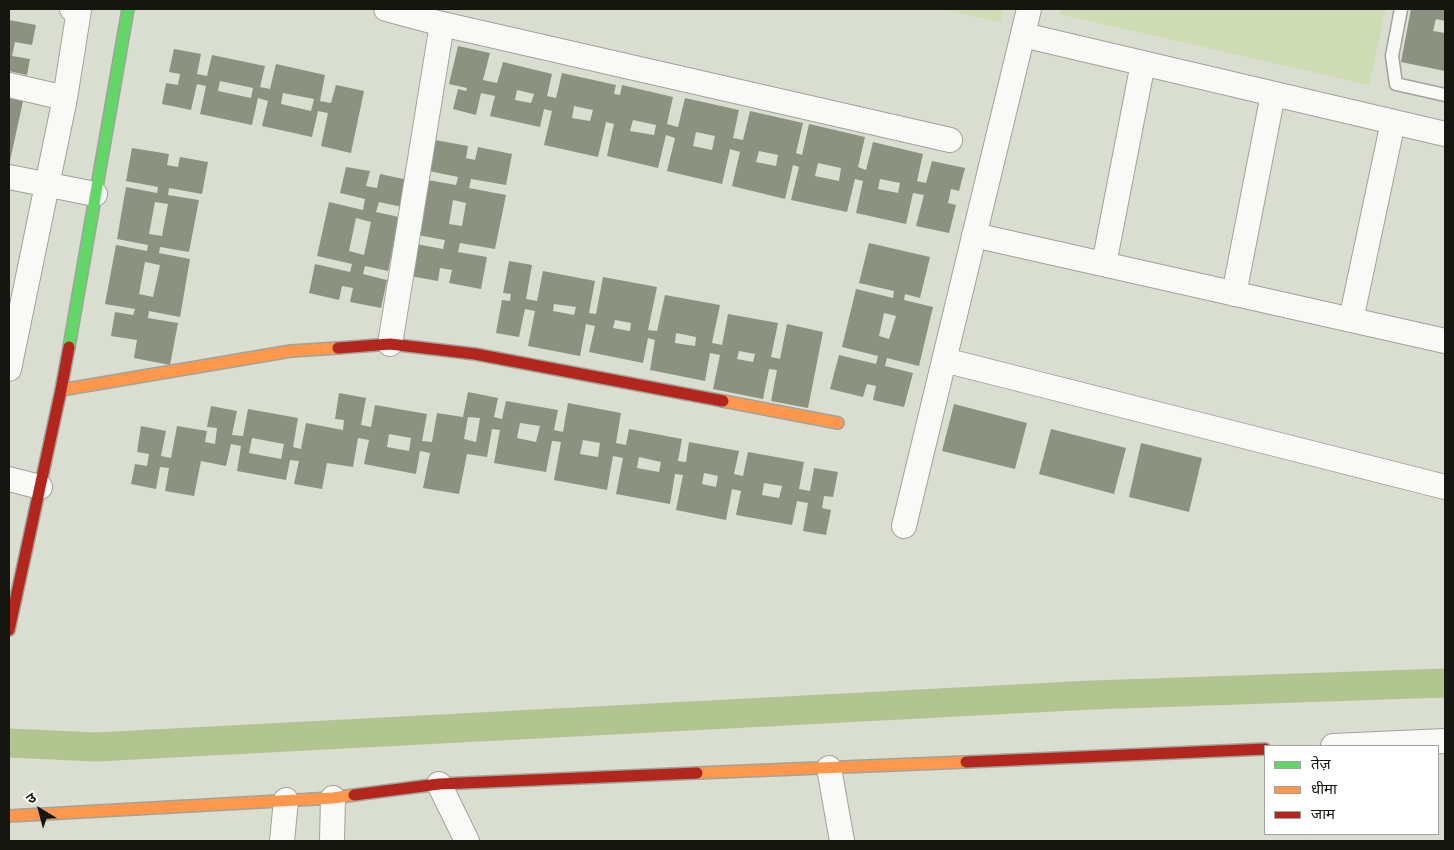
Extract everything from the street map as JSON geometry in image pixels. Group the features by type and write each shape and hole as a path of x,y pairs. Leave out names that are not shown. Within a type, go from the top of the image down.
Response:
{"street":[{"path":"9,369 65,98 79,10 72,9"},
{"path":"9,630 61,390 128,9"},
{"path":"904,526 1029,9"},
{"path":"397,10 442,24 950,140"},
{"path":"390,344 442,24"},
{"path":"1023,35 1445,134"},
{"path":"1104,264 1143,63"},
{"path":"9,85 65,98"},
{"path":"1234,294 1273,94"},
{"path":"1351,320 1393,122"},
{"path":"9,177 95,194"},
{"path":"974,235 1445,341"},
{"path":"61,390 292,351 390,344 475,354 838,423"},
{"path":"944,360 1445,487"},
{"path":"9,479 40,486"},
{"path":"1355,745 1445,741"},
{"path":"9,816 333,798 439,784 1264,749"},
{"path":"829,768 842,841"},
{"path":"439,784 467,841"},
{"path":"332,841 333,798"},
{"path":"282,841 286,800"}],"lane":[{"path":"1401,9 1392,56 1396,84 1445,95"}],"green space":[{"path":"941,9 1003,9 1000,22"},
{"path":"1060,9 1386,9 1369,85 1059,14"}],"building":[{"path":"1411,9 1445,9 1445,21 1436,19 1433,31 1445,33 1445,71 1401,62"},
{"path":"9,20 36,25 32,45 15,42 12,56 30,59 27,75 9,71"},
{"path":"458,46 490,53 483,80 497,83 503,62 552,74 547,96 556,98 562,73 616,85 614,94 620,95 622,85 673,97 667,124 678,127 685,98 739,110 733,138 743,140 750,111 803,123 796,153 802,155 809,124 865,137 858,167 866,170 873,142 923,154 917,181 926,183 932,161 965,168 959,191 951,189 948,203 956,205 949,233 916,226 924,195 913,193 906,224 856,213 863,181 855,179 847,212 791,200 799,167 793,165 785,199 732,186 740,152 730,149 722,184 667,171 675,138 666,135 658,168 607,156 614,124 606,122 598,157 544,145 552,111 544,109 540,127 490,116 495,96 481,93 476,115 453,109 458,89 466,91 467,88 449,84","holes":["517,90 534,94 531,103 515,100","574,106 593,110 590,121 572,118","633,120 656,125 654,135 630,131","696,132 715,136 712,150 693,146","759,151 778,155 776,166 756,162","818,163 841,168 839,181 815,176","880,179 900,183 898,193 878,189"]},
{"path":"174,49 201,54 197,74 207,76 212,55 265,66 260,87 270,89 276,64 325,75 320,101 331,103 336,85 364,91 351,153 321,146 328,113 318,111 312,137 262,126 268,101 258,98 252,125 200,114 206,86 197,84 191,110 162,104 166,83 178,85 180,74 169,72","holes":["220,81 253,88 251,98 218,91","283,93 314,99 311,111 281,104"]},
{"path":"9,98 23,101 10,161 9,161"},
{"path":"435,140 468,146 466,158 475,160 478,147 512,154 506,185 471,179 469,188 506,195 495,249 460,243 458,252 487,257 481,289 449,283 452,270 440,268 438,281 410,276 416,244 443,249 445,240 417,235 428,180 456,185 458,177 429,171","holes":["453,200 466,203 462,226 449,224"]},
{"path":"132,148 169,154 167,165 178,167 180,157 208,162 202,194 169,188 168,195 199,200 189,252 160,247 159,253 190,259 180,317 149,311 148,318 178,323 170,365 134,358 137,340 111,336 115,312 133,315 135,309 105,304 116,245 147,251 148,245 117,239 126,187 157,193 158,187 126,181","holes":["155,202 168,204 162,236 149,234","145,262 160,265 153,297 139,294"]},
{"path":"346,167 370,171 366,186 377,188 380,174 413,181 407,208 379,202 376,212 399,217 388,271 365,266 363,274 387,280 381,308 350,302 353,288 342,286 339,300 309,293 315,264 350,272 352,264 317,256 329,202 363,210 365,199 340,193","holes":["356,218 371,222 364,255 349,251"]},
{"path":"869,243 930,257 920,298 905,294 904,300 933,307 919,366 887,358 885,366 913,373 904,407 873,400 876,386 867,384 863,397 830,389 839,355 876,364 878,356 842,347 856,289 893,298 894,291 859,283","holes":["884,313 896,316 889,339 879,336"]},
{"path":"509,261 532,265 526,299 537,301 543,271 595,281 589,313 596,314 603,277 657,287 648,330 657,331 665,295 720,305 712,343 722,345 728,314 778,323 771,357 780,359 787,324 823,332 808,408 771,401 777,370 769,369 763,399 713,389 720,355 710,353 705,381 650,370 655,340 648,338 643,363 589,352 595,326 586,324 580,356 528,346 535,311 525,309 519,337 496,333 502,300 510,301 511,294 503,293","holes":["554,304 576,307 574,315 553,311","615,320 631,323 630,331 613,328","676,333 696,337 695,346 675,343","739,351 755,354 753,362 737,359"]},
{"path":"468,392 498,398 494,417 502,419 506,401 558,410 554,430 563,432 568,403 621,413 616,443 626,445 629,429 682,439 678,461 686,462 689,442 739,451 734,474 743,476 748,452 804,462 799,489 810,491 814,468 838,472 833,497 824,496 822,508 831,510 826,535 803,531 808,503 797,501 792,525 736,515 741,491 732,489 726,520 676,510 683,475 675,474 670,504 616,494 623,458 613,456 607,490 554,480 561,442 552,441 546,472 494,463 500,430 492,429 487,457 467,454 459,494 423,488 430,453 420,451 416,474 364,464 369,440 358,438 353,467 327,463 322,489 294,484 299,461 290,460 286,480 237,471 241,446 231,444 226,466 201,461 194,496 165,491 169,468 160,467 156,489 131,484 135,464 147,466 149,454 137,452 141,426 166,431 161,456 171,458 177,426 207,431 205,442 215,444 217,428 207,427 211,406 237,411 232,435 243,436 248,409 298,418 293,447 301,449 306,423 343,430 344,420 335,419 339,393 366,398 361,425 371,427 375,405 427,414 422,441 432,442 437,413 463,417","holes":["468,417 480,418 476,442 464,439","520,423 540,426 536,442 517,438","389,434 411,438 409,451 387,447","252,438 284,444 281,459 249,453","583,440 600,443 598,457 580,454","639,457 661,462 659,472 637,468","704,473 718,476 716,487 702,484","764,483 782,486 779,498 762,495"]},
{"path":"954,404 1027,423 1015,469 942,451"},
{"path":"1051,429 1126,448 1114,494 1039,474"},
{"path":"1141,443 1202,458 1189,512 1129,497"}],"waterway":[{"path":"9,743 96,747 1092,695 1445,683"}],"traffic: fast":[{"path":"69,347 128,9"}],"traffic: slow":[{"path":"61,390 291,351 338,348"},
{"path":"723,401 838,423"},
{"path":"697,773 966,762"},
{"path":"9,816 333,798 354,795"}],"traffic: jam":[{"path":"338,348 390,344 475,354 723,401"},
{"path":"9,630 69,347"},
{"path":"966,762 1264,749"},
{"path":"354,795 439,784 697,773"}]}
